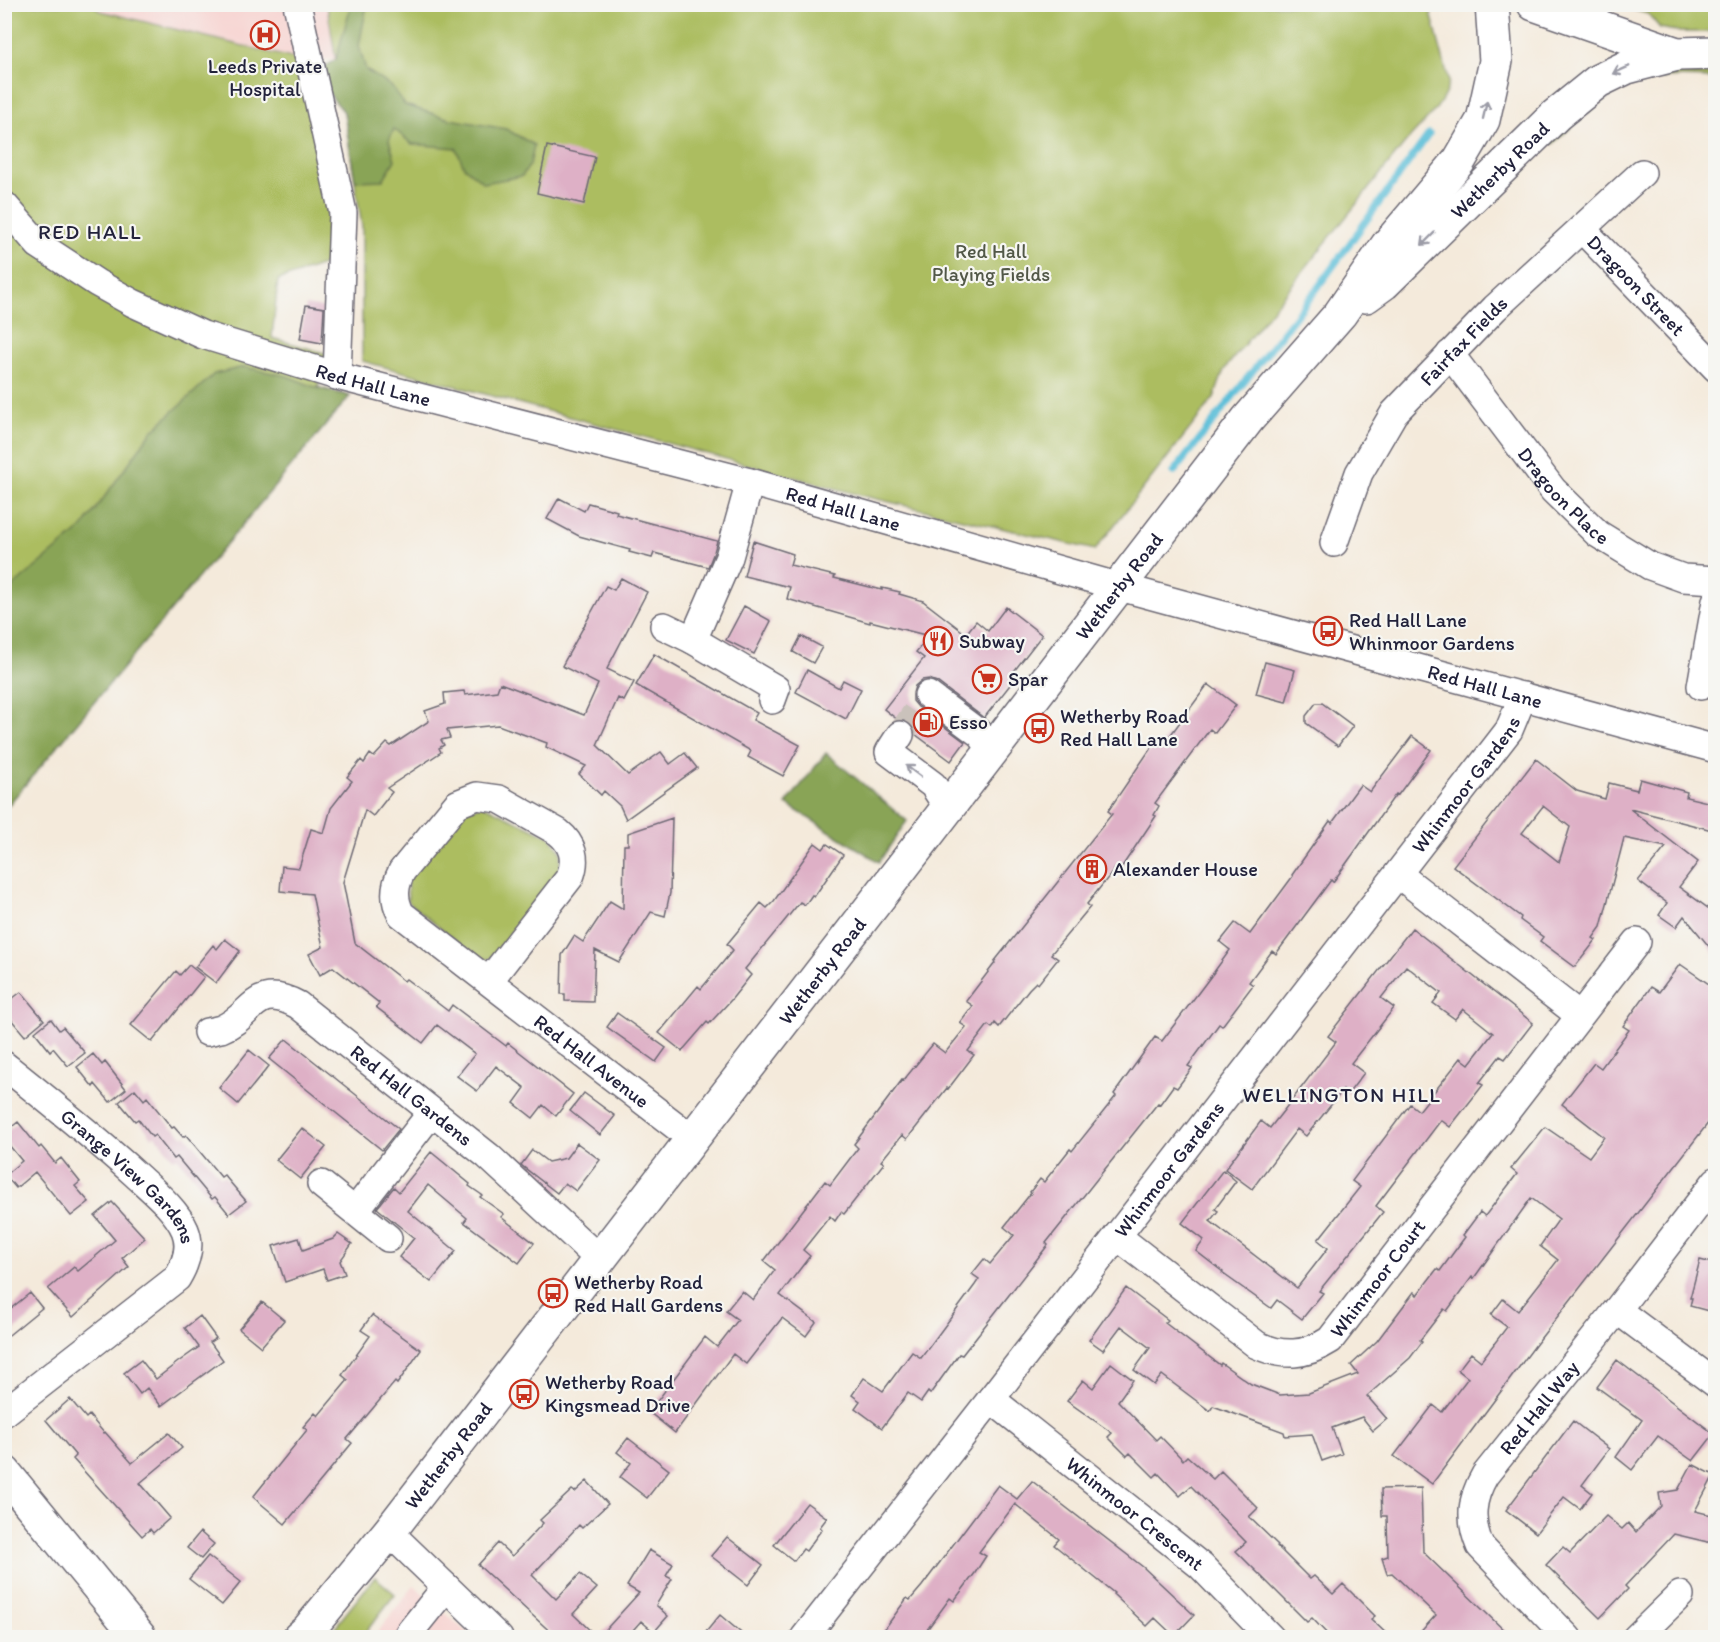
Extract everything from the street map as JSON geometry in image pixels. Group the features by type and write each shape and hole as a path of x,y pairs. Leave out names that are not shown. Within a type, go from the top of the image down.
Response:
{"main road":[{"name":"Wetherby Road","path":"304,1635 389,1532 599,1259 694,1140 1248,419 1340,314 1387,246 1459,161 1483,120 1496,61 1492,4"},
{"path":"1534,4 1677,54 1716,53"},
{"name":"Wetherby Road","path":"1340,314 1384,283 1556,115 1598,81 1627,67 1677,54"},
{"path":"4,1472 134,1633"}],"street":[{"path":"297,4 344,213 337,376"},
{"name":"Fairfax Fields","path":"1334,543 1359,473 1394,413 1495,308 1642,173"},
{"name":"Red Hall Lane","path":"4,205 39,245 97,283 133,303 204,335 337,376 750,482 1120,588 1716,749"},
{"name":"Dragoon Street","path":"1581,229 1716,368"},
{"name":"Dragoon Place","path":"1450,354 1553,490 1598,534 1650,566 1683,578 1716,580"},
{"path":"693,640 729,557 750,482"},
{"path":"1701,686 1716,601"},
{"path":"664,626 693,640 776,689 772,700"},
{"path":"928,695 980,734 993,750"},
{"name":"Whinmoor Gardens","path":"804,1638 1509,730 1523,696"},
{"path":"959,717 976,716 991,724 1013,724"},
{"path":"900,735 889,752 933,785 948,808"},
{"name":"Red Hall Avenue","path":"489,981 570,878 574,867 574,857 566,838 558,832 499,799 477,796 457,804 402,871 396,881 395,892 396,904 401,914 694,1140"},
{"path":"1398,874 1579,1015"},
{"name":"Whinmoor Court","path":"1117,1236 1257,1345 1286,1354 1302,1353 1317,1348 1330,1340 1637,942"},
{"name":"Red Hall Gardens","path":"207,1032 222,1029 262,999 275,996 298,1005 488,1156 599,1259"},
{"name":"Grange View Gardens","path":"4,1065 89,1132 148,1186 176,1216 185,1231 188,1247 185,1263 177,1278 4,1413"},
{"path":"355,1211 432,1112"},
{"name":"Red Hall Way","path":"1568,1638 1480,1546 1474,1532 1473,1503 1485,1475 1617,1310 1716,1181"},
{"path":"321,1184 388,1238"},
{"path":"1617,1310 1716,1384"},
{"name":"Whinmoor Crescent","path":"991,1399 1201,1566 1271,1638"},
{"path":"389,1532 499,1638"},
{"path":"409,1633 446,1587"},
{"path":"1635,1638 1680,1595"}],"shaded area":[{"name":"Leeds Private Hospital","path":"92,5 327,5 336,59 300,60 101,11"},
{"path":"414,1585 472,1637 373,1638"}],"green space":[{"path":"5,5 92,5 101,11 300,60 336,221 335,261 278,280 272,338 328,354 318,387 350,396 5,809"},
{"name":"Red Hall Playing Fields","path":"327,5 1429,5 1449,81 1438,106 1406,142 1224,370 1214,398 1095,550 860,495 362,361 362,227"},
{"path":"351,5 367,5 359,46 366,70 391,86 405,105 450,119 506,129 534,145 530,165 522,176 484,183 464,167 456,148 412,144 394,129 389,140 395,160 383,180 355,181 344,112 325,89 316,73 336,59"},
{"path":"1617,5 1715,5 1715,32 1680,32 1660,28 1648,14"},
{"path":"1669,73 1715,74 1715,78 1665,78 1635,84 1597,105 1553,144 1549,141 1594,99 1648,76"},
{"path":"244,367 287,376 317,388 350,396 5,809 5,593 82,528 152,431 214,374"},
{"path":"826,753 907,821 879,862 786,804"},
{"path":"483,805 551,837 561,852 560,869 490,959 483,960 477,958 408,902 407,878 463,810"},
{"path":"375,1577 395,1594 362,1637 327,1637"}],"building":[{"path":"547,146 595,157 584,204 537,193"},
{"path":"306,305 324,308 322,343 300,339"},
{"path":"559,498 584,511 588,503 617,511 616,514 717,541 708,567 654,553 652,558 579,536 547,519"},
{"path":"753,541 793,554 790,565 882,590 882,588 900,592 899,594 923,601 966,634 976,621 988,631 1006,607 1042,635 1014,671 1017,676 984,718 937,682 929,679 922,680 915,686 913,701 918,707 965,742 951,761 915,734 914,727 909,722 898,720 884,709 924,658 916,652 929,636 870,621 870,623 787,599 790,587 744,576"},
{"path":"621,578 647,592 607,669 634,682 624,701 618,698 597,745 628,775 661,752 670,764 685,753 697,768 626,819 620,806 604,791 601,795 579,774 586,766 546,747 547,743 498,725 447,730 450,738 441,740 444,745 439,748 441,752 387,788 392,792 373,816 365,810 343,882 355,943 448,1011 452,1005 506,1046 508,1043 573,1094 556,1116 543,1105 533,1118 514,1103 525,1088 496,1066 477,1091 457,1076 475,1054 437,1025 423,1043 376,1007 379,1003 333,967 320,975 309,954 323,947 312,894 280,891 282,866 299,868 311,829 324,833 331,808 352,781 347,777 361,760 364,763 370,754 374,757 387,743 391,746 429,721 425,711 445,704 444,693 464,691 465,695 497,691 500,683 584,715 598,684 562,666 606,586 614,590"},
{"path":"744,606 771,621 754,654 726,640"},
{"path":"801,636 822,647 813,663 793,652"},
{"path":"654,654 757,713 753,720 800,745 783,776 748,757 751,751 636,685"},
{"path":"1265,662 1295,670 1286,702 1256,694"},
{"path":"807,670 839,688 843,680 861,689 846,719 796,692"},
{"path":"1208,684 1236,705 1215,733 1210,729 1155,803 1159,806 1154,815 1156,816 1121,868 1118,865 1087,904 1090,907 1051,954 1058,959 1038,984 1036,982 1029,989 999,1027 995,1023 992,1028 988,1025 968,1051 974,1055 907,1139 902,1135 881,1161 884,1163 844,1214 841,1212 835,1221 830,1216 803,1250 810,1256 780,1295 816,1322 806,1336 782,1318 746,1364 733,1354 675,1433 649,1412 705,1337 717,1347 738,1320 726,1311 742,1291 753,1300 775,1270 764,1261 825,1181 830,1185 858,1148 854,1144 902,1080 933,1044 945,1053 966,1027 960,1023 973,1006 966,1001 994,962 1112,814 1108,811 1155,742 1160,746 1167,736 1169,737"},
{"path":"1316,703 1322,703 1353,726 1338,746 1306,723 1306,716"},
{"path":"1412,736 1431,750 1398,795 1396,794 1333,882 1331,880 1276,954 1272,951 1249,982 1253,985 1222,1026 1219,1024 1188,1066 1192,1068 1177,1088 1173,1086 1160,1104 1158,1103 1046,1243 1048,1245 962,1355 959,1354 930,1394 928,1392 921,1402 908,1393 882,1428 855,1408 860,1401 852,1395 864,1378 883,1391 912,1352 921,1358 979,1279 972,1274 984,1259 990,1264 1014,1235 1004,1227 1030,1192 1040,1179 1044,1182 1070,1149 1072,1151 1116,1096 1114,1094 1155,1037 1162,1041 1230,950 1220,942 1235,923 1250,934 1330,821 1332,823 1360,785 1370,792"},
{"path":"1536,759 1577,791 1605,799 1609,783 1637,790 1640,779 1687,792 1686,797 1716,804 1716,831 1630,809 1698,862 1679,887 1716,914 1716,955 1684,916 1676,927 1659,915 1667,903 1638,881 1666,847 1624,838 1601,927 1593,938 1596,940 1575,967 1540,941 1543,937 1520,920 1521,917 1453,866","holes":["1543,806 1570,827 1559,862 1522,833"]},
{"path":"672,818 670,893 665,916 651,912 619,962 595,950 593,1002 565,1001 565,994 561,994 562,955 574,936 583,942 610,901 623,909 624,845 628,845 628,833"},
{"path":"815,843 823,849 827,844 843,855 814,897 812,895 805,905 800,902 745,969 751,975 731,1000 709,1024 707,1022 682,1051 659,1033 698,986 701,989 733,950 727,944 761,903 767,908 774,901"},
{"path":"1412,928 1533,1023 1505,1059 1500,1056 1479,1083 1483,1085 1450,1127 1441,1120 1376,1206 1383,1212 1319,1291 1323,1293 1302,1319 1277,1300 1271,1308 1222,1273 1196,1251 1204,1240 1182,1223 1223,1170 1236,1181 1215,1209 1218,1211 1210,1221 1297,1288 1328,1248 1318,1240 1360,1187 1352,1181 1410,1104 1419,1111 1461,1058 1469,1064 1493,1033 1463,1009 1455,1019 1433,1003 1441,993 1406,966 1381,998 1394,1008 1351,1063 1364,1073 1348,1094 1343,1090 1306,1136 1297,1129 1252,1189 1225,1169 1261,1121 1270,1128 1295,1096 1336,1042 1328,1036"},
{"path":"225,939 240,951 216,983 195,967 213,945 217,949"},
{"path":"1680,964 1716,989 1716,1113 1537,1343 1432,1484 1394,1456 1433,1405 1442,1412 1468,1378 1458,1370 1471,1353 1481,1361 1507,1327 1491,1315 1503,1299 1518,1311 1558,1260 1540,1246 1559,1219 1531,1198 1474,1278 1472,1277 1447,1311 1444,1309 1420,1340 1422,1342 1410,1358 1367,1396 1387,1419 1373,1431 1362,1417 1332,1428 1342,1454 1322,1461 1312,1434 1285,1436 1284,1432 1213,1406 1210,1411 1162,1375 1154,1385 1134,1370 1150,1348 1121,1326 1103,1350 1089,1340 1126,1288 1168,1320 1165,1323 1220,1365 1221,1363 1251,1384 1280,1395 1309,1393 1358,1374 1351,1365 1377,1341 1414,1292 1417,1295 1437,1269 1440,1271 1480,1212 1485,1216 1517,1174 1511,1169 1545,1127 1589,1157 1604,1137 1562,1104 1594,1063 1601,1068 1629,1030 1623,1026 1651,987 1659,992"},
{"path":"189,965 204,977 152,1042 131,1025 176,971 180,975"},
{"path":"21,992 44,1020 25,1036 4,1011 4,1005"},
{"path":"617,1013 666,1048 656,1062 607,1027"},
{"path":"51,1019 59,1030 63,1027 85,1053 68,1066 53,1048 50,1051 35,1032"},
{"path":"286,1039 399,1129 382,1150 269,1059"},
{"path":"249,1050 269,1066 238,1104 219,1088"},
{"path":"93,1054 102,1065 105,1062 126,1089 110,1102 95,1084 93,1087 77,1067"},
{"path":"135,1089 144,1100 147,1097 172,1128 174,1127 183,1137 186,1135 221,1177 224,1175 246,1201 229,1214 215,1197 212,1199 177,1157 174,1159 155,1135 152,1137 138,1119 135,1121 119,1102"},
{"path":"584,1093 615,1116 600,1135 570,1111"},
{"path":"18,1122 39,1148 41,1146 55,1163 61,1158 80,1182 75,1186 89,1202 71,1216 35,1172 16,1188 5,1175 22,1161 4,1139 4,1133"},
{"path":"302,1128 326,1147 300,1179 276,1160"},
{"path":"577,1143 600,1160 576,1191 565,1183 557,1193 521,1165 532,1150 548,1162 566,1158"},
{"path":"431,1152 482,1195 480,1197 504,1214 501,1217 534,1243 519,1263 464,1222 467,1218 428,1185 408,1211 456,1251 431,1282 399,1257 414,1238 377,1208 394,1187 399,1192"},
{"path":"112,1202 145,1238 122,1258 129,1267 73,1317 48,1289 74,1267 78,1271 115,1240 95,1216"},
{"path":"338,1234 352,1244 340,1261 345,1274 327,1280 323,1269 285,1282 273,1246 299,1238 303,1250 333,1239"},
{"path":"1700,1260 1716,1264 1716,1313 1690,1306"},
{"path":"30,1293 42,1308 4,1339 4,1314"},
{"path":"262,1302 284,1320 261,1347 239,1329"},
{"path":"372,1315 421,1350 397,1384 395,1382 347,1439 352,1443 285,1524 253,1497 307,1430 303,1427 315,1413 318,1416 348,1380 342,1375 370,1336 361,1330"},
{"path":"200,1316 216,1338 210,1342 223,1360 161,1406 147,1388 140,1394 124,1373 141,1360 156,1379 199,1347 185,1328"},
{"path":"1617,1360 1714,1434 1693,1461 1658,1436 1632,1470 1616,1457 1642,1420 1597,1387"},
{"path":"1111,1363 1133,1380 1118,1401 1156,1440 1160,1436 1183,1460 1187,1456 1213,1479 1221,1471 1258,1508 1249,1517 1310,1579 1314,1576 1333,1594 1343,1584 1375,1616 1371,1619 1391,1638 1331,1638 1312,1618 1307,1622 1236,1551 1246,1542 1191,1486 1180,1496 1158,1473 1154,1477 1130,1453 1127,1456 1108,1437 1112,1433 1067,1401 1083,1380 1093,1388"},
{"path":"70,1399 86,1418 89,1415 132,1463 169,1433 182,1448 140,1483 170,1518 153,1533 150,1529 142,1536 73,1459 76,1456 46,1420"},
{"path":"1573,1421 1609,1449 1582,1485 1592,1493 1580,1509 1564,1497 1536,1533 1506,1510"},
{"path":"628,1438 669,1470 647,1498 620,1477 631,1463 617,1452"},
{"path":"1692,1464 1714,1475 1695,1511 1716,1516 1716,1544 1674,1534 1625,1586 1628,1589 1600,1618 1546,1565 1563,1547 1570,1553 1606,1516 1622,1529 1628,1523 1636,1532 1661,1506 1659,1493 1678,1490"},
{"path":"587,1481 608,1504 582,1528 579,1525 532,1575 556,1599 580,1574 597,1588 573,1614 598,1638 557,1638 478,1565 498,1543 512,1556 543,1523 540,1520 572,1490 575,1492"},
{"path":"1032,1481 1143,1567 1194,1615 1174,1636 1155,1618 1147,1626 1114,1593 1054,1545 1059,1539 1015,1504 979,1552 986,1556 975,1573 954,1601 950,1598 921,1638 878,1638 907,1598 910,1600 922,1586 998,1485 1017,1499"},
{"path":"1421,1488 1423,1552 1512,1638 1415,1638 1436,1615 1392,1573 1387,1574 1382,1558 1388,1556 1387,1516 1382,1516 1381,1489"},
{"path":"807,1503 827,1518 806,1551 803,1549 794,1561 774,1545"},
{"path":"200,1532 214,1544 201,1559 187,1548"},
{"path":"727,1537 763,1565 748,1585 711,1556"},
{"path":"649,1550 673,1564 666,1576 672,1579 656,1605 668,1616 654,1632 641,1621 626,1638 598,1638 639,1593 627,1586"},
{"path":"208,1556 241,1582 222,1605 189,1579"},
{"path":"720,1615 747,1638 701,1638"}],"waterway":[{"path":"1174,472 1316,290 1429,134"}],"tunnel":[{"path":"900,735 928,695"}],"place":[{"name":"Leeds Private Hospital","path":"265,35"},
{"name":"Red Hall Lane Whinmoor Gardens","path":"1328,631"},
{"name":"Subway","path":"938,641"},
{"name":"Spar","path":"987,679"},
{"name":"Esso","path":"928,722"},
{"name":"Wetherby Road Red Hall Lane","path":"1039,728"},
{"name":"Alexander House","path":"1092,869"},
{"name":"Wetherby Road Red Hall Gardens","path":"553,1293"},
{"name":"Wetherby Road Kingsmead Drive","path":"524,1394"}],"district":[{"name":"RED HALL","path":"90,232"},
{"name":"WELLINGTON HILL","path":"1342,1095"}]}
